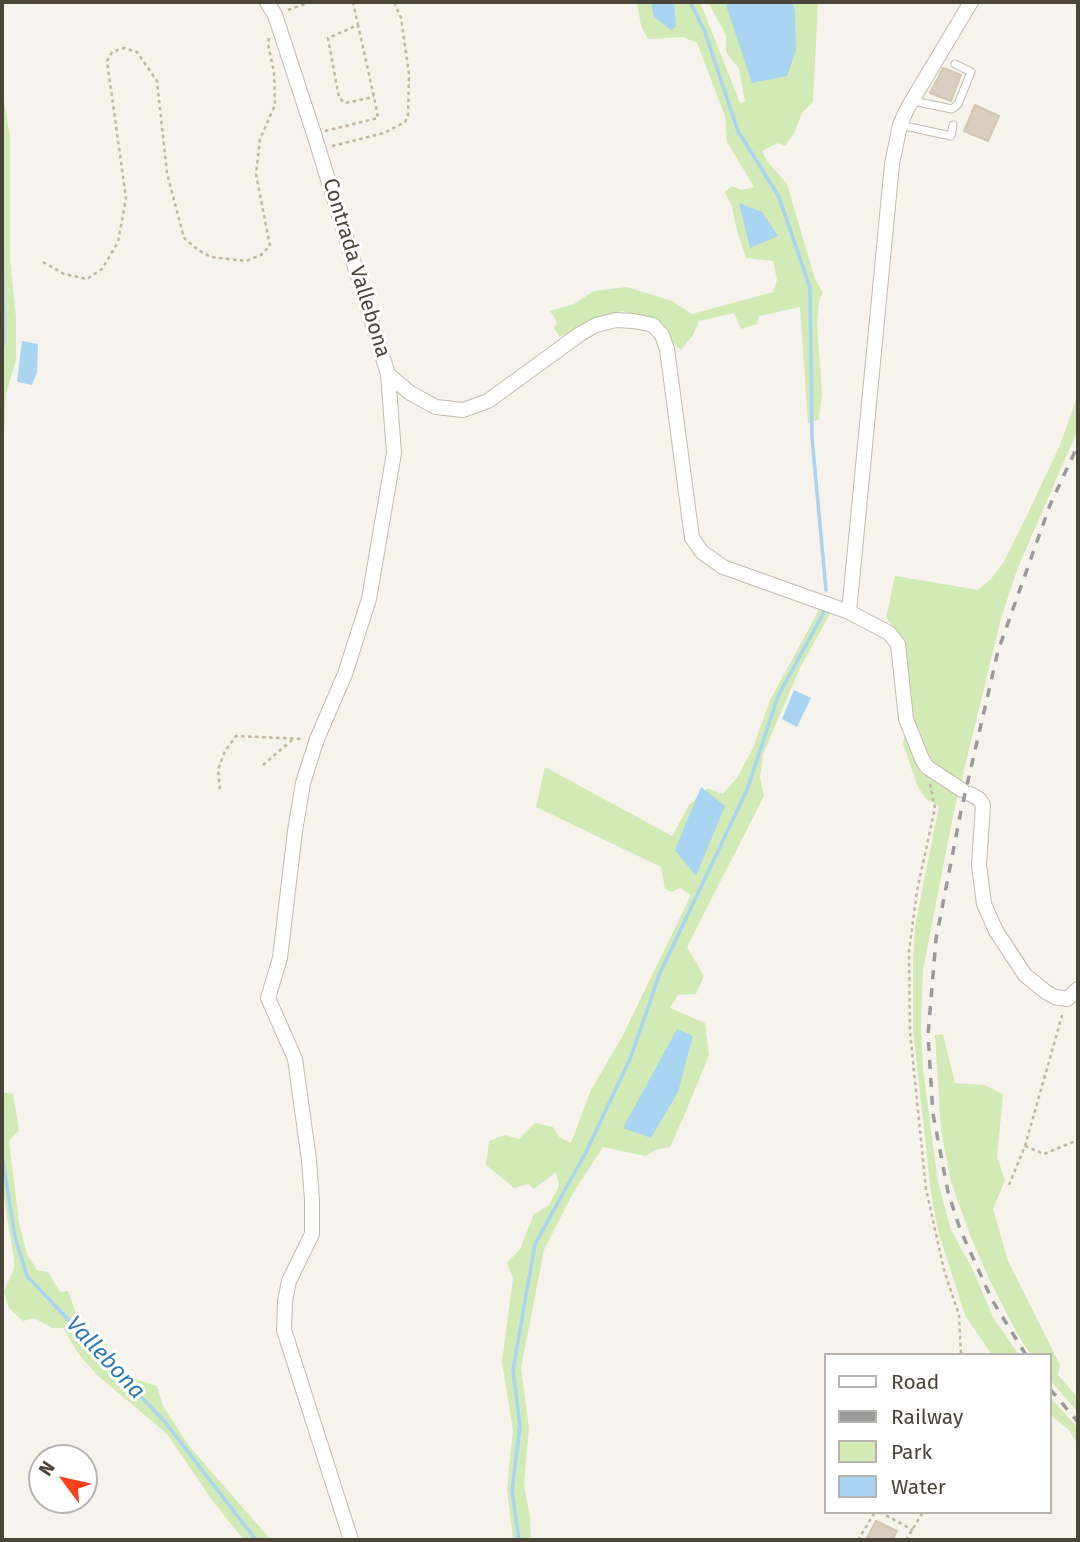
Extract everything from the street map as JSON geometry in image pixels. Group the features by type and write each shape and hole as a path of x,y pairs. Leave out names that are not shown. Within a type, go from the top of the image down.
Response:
{"street":[{"name":"Contrada Vallebona","path":"267,2 275,15 319,149 388,374 410,393 436,407 463,410 488,401 596,325 616,320 653,326 662,335 667,348 692,538 702,552 723,567 849,612 889,634 898,644 906,719 927,767"},
{"path":"849,612 892,164 900,125 912,100 971,2"},
{"path":"351,1540 284,1330 289,1281 312,1234 312,1200 295,1059 268,998 280,958 303,783 317,740 345,674 369,598 394,453 388,374"},
{"path":"927,767 979,799 983,805 979,865 985,904 996,931 1025,975 1055,998 1073,994"}],"lane":[{"path":"912,100 952,109 958,103 971,72 955,64"},
{"path":"900,125 951,136 953,125"}],"path":[{"path":"275,15 310,2"},
{"path":"314,134 378,118 353,2"},
{"path":"319,149 384,133 405,122 408,116 409,74 401,18 394,2"},
{"path":"358,25 328,38 339,98 345,103 374,97"},
{"path":"43,262 64,274 87,279 102,269 118,242 126,198 107,61 112,52 124,48 137,52 158,81 167,173 184,237 198,250 211,257 246,261 261,255 270,246 256,174 260,139 275,105 269,34 280,31"},
{"path":"220,789 218,770 225,751 236,736 317,740"},
{"path":"263,765 294,739"},
{"path":"927,767 935,808 917,891 909,950 910,1032 926,1189 944,1270 959,1315 961,1353"},
{"path":"1009,1185 1025,1146 1073,994"},
{"path":"1025,1146 1044,1154 1078,1140"},
{"path":"858,1540 874,1514"},
{"path":"884,1514 913,1530"},
{"path":"906,1540 922,1514"}],"green space":[{"path":"637,2 700,2 740,103 745,102 739,69 726,52 726,35 708,2 818,2 813,102 802,113 785,146 778,143 762,151 787,184 815,279 823,293 819,301 817,324 822,394 819,419 808,424 800,307 759,316 757,324 741,329 734,313 699,321 693,335 681,350 672,342 662,323 623,311 590,321 560,337 554,328 557,322 550,311 574,304 594,291 627,287 672,301 692,314 773,292 777,280 773,261 746,258 732,207 725,192 732,186 741,190 754,187 727,142 725,116 697,43 683,37 648,39 641,26"},
{"path":"2,89 10,137 10,259 16,317 16,360 6,394 2,479"},
{"path":"1078,394 1078,429 1017,570 1002,615 954,811 923,970 923,1069 938,1182 951,1230 972,1268 993,1317 1018,1353 991,1353 965,1315 938,1231 931,1193 913,1030 913,964 915,926 939,806 926,799 917,785 903,744 908,711 900,635 886,618 895,576 978,590 991,579 1005,560 1060,445"},
{"path":"819,610 831,612 800,668 763,754 760,777 764,796 687,947 704,976 696,994 678,995 670,1008 705,1023 709,1055 684,1116 670,1147 655,1150 646,1156 603,1147 572,1195 544,1250 521,1368 529,1428 524,1484 531,1540 513,1540 507,1489 513,1430 502,1362 513,1278 507,1263 520,1249 534,1214 549,1205 559,1186 556,1172 534,1189 528,1184 514,1188 486,1165 489,1141 505,1135 519,1139 535,1123 553,1127 559,1137 571,1143 591,1090 622,1037 691,895 680,888 672,892 665,889 661,867 536,807 545,767 672,836 689,805 708,788 723,794 737,778 753,748 770,700"},
{"path":"943,1034 955,1083 984,1085 1003,1094 997,1157 1005,1180 993,1209 1008,1261 1060,1365 1058,1375 1078,1398 1078,1412 1052,1382 1052,1353 1030,1353 1018,1335 970,1235 951,1182 941,1131 935,1035"},
{"path":"2,1092 13,1094 19,1130 9,1141 19,1223 27,1254 37,1270 48,1272 60,1292 68,1291 80,1324 107,1345 114,1363 133,1378 157,1386 163,1406 189,1446 271,1540 244,1540 214,1503 167,1434 96,1374 78,1353 63,1328 52,1328 34,1318 23,1321 9,1308 4,1291 14,1269 14,1259 2,1186"},
{"path":"1052,1399 1078,1428 1078,1445 1069,1430 1052,1417"}],"water":[{"path":"651,2 674,2 676,26 671,30 654,17"},
{"path":"725,2 792,2 795,11 796,50 787,76 752,83"},
{"path":"739,203 762,212 778,236 750,248"},
{"path":"22,341 38,344 37,372 32,385 17,382"},
{"path":"794,690 811,698 797,727 782,719"},
{"path":"701,787 725,806 696,876 675,850"},
{"path":"677,1029 693,1036 678,1092 651,1138 623,1128"}],"building":[{"path":"943,68 961,75 951,101 930,93"},
{"path":"975,105 999,116 988,141 964,131"},
{"path":"876,1521 897,1531 892,1540 866,1540"}],"waterway":[{"path":"690,2 705,32 738,131 779,197 810,288 812,438 826,590"},
{"name":"Vallebona","path":"2,227 2,348"},
{"path":"519,1540 512,1491 520,1426 513,1370 535,1244 586,1152 630,1059 660,973 747,790 778,696 824,612"},
{"name":"Vallebona","path":"2,1155 15,1237 27,1276 165,1422 256,1540"}],"railway":[{"path":"1025,1353 992,1300 960,1229 948,1192 933,1114 928,1035 936,939 961,811 998,651 1050,505 1078,445"},
{"path":"1052,1391 1078,1422"}]}
